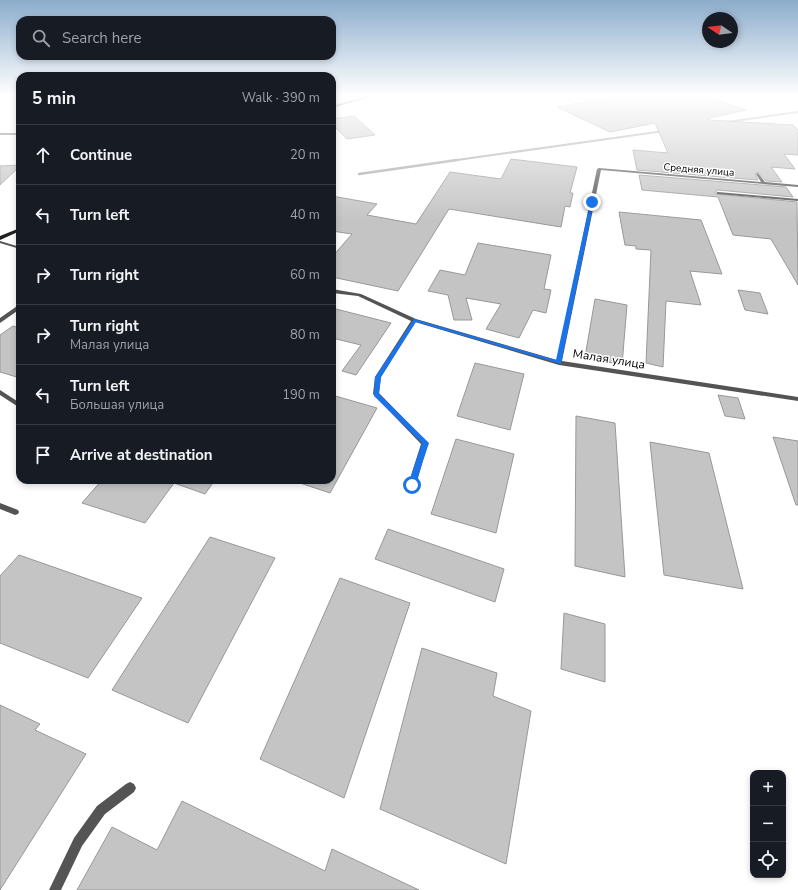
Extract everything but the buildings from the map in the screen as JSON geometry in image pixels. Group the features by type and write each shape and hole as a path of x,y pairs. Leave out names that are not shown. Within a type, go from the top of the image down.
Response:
{"street":[{"path":"0,238 16,231"}],"lane":[{"name":"Средняя улица","path":"559,363 599,169 798,186"},
{"path":"758,174 764,183"},
{"path":"718,194 798,200"},
{"path":"0,242 16,247"},
{"name":"Малая улица","path":"336,292 359,295 414,320 559,363 798,399"},
{"path":"0,320 16,309"},
{"path":"412,485 425,443 376,394 378,377 414,320"},
{"path":"0,392 16,403"},
{"path":"0,506 15,512"},
{"path":"55,890 78,842 101,810 130,788"}],"waterway":[{"path":"450,161 617,138"},
{"path":"450,161 457,160"},
{"path":"359,174 450,161"}],"route":[{"path":"412,485 425,443 402,418 376,394 378,377 414,320 559,363 592,202"}]}
